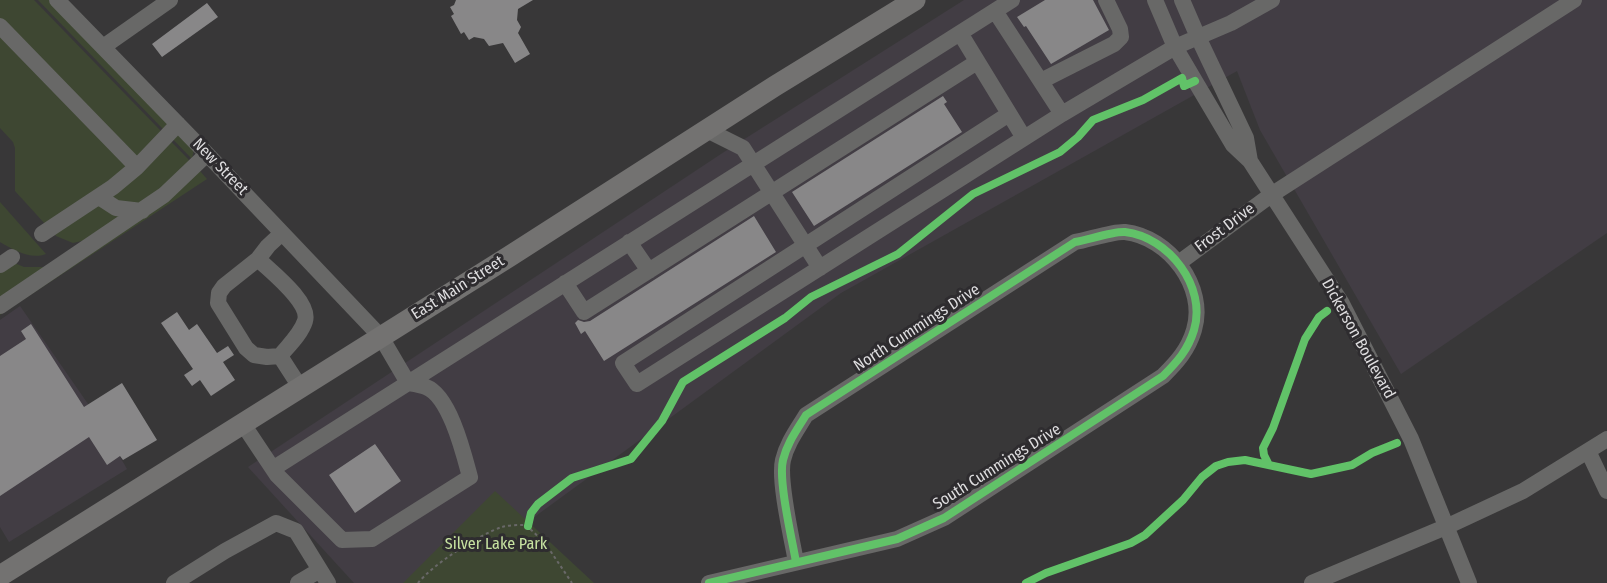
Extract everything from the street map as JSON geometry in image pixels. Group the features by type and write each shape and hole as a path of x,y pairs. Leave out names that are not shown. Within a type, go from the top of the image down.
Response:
{"main road":[{"name":"East Main Street","path":"2,572 243,424 915,0"}],"street":[{"name":"New Street","path":"57,0 381,337 408,383"},
{"path":"103,47 170,0"},
{"path":"274,468 1012,0"},
{"path":"1041,81 1114,44 1121,37 1120,29 1106,0"},
{"name":"Dickerson Boulevard","path":"1155,0 1175,47 1233,145 1250,161 1341,302 1411,439 1448,526 1469,583"},
{"name":"Dickerson Boulevard","path":"1182,0 1246,138 1250,161"},
{"path":"1009,114 624,363 638,384 1062,114 1175,47 1232,23 1254,5 1272,0"},
{"name":"Frost Drive","path":"1180,262 1270,195 1570,1"},
{"path":"995,11 1062,114"},
{"path":"0,26 137,167"},
{"path":"960,33 1024,138"},
{"path":"566,283 584,312 977,62"},
{"path":"42,234 99,197 137,167 178,124"},
{"path":"707,130 743,148 820,268"},
{"path":"0,306 165,195 207,154"},
{"path":"99,197 116,208 142,211"},
{"name":"North Cummings Drive","path":"796,562 784,492 782,463 789,441 806,415 1075,242 1124,232 1150,240 1180,262"},
{"path":"280,356 254,355 246,348 218,303 219,294 224,286 258,259 282,233"},
{"path":"629,243 649,271"},
{"path":"258,259 298,298 305,310 305,320 280,356"},
{"name":"South Cummings Drive","path":"709,583 897,539 944,518 1163,376 1186,351 1195,328 1197,299 1180,262"},
{"path":"280,356 300,387"},
{"path":"243,424 277,475 342,540 372,539 470,477 451,417 429,387 408,383"},
{"path":"1312,583 1448,526 1523,490 1607,439"},
{"path":"1588,452 1607,491"},
{"path":"174,583 276,523 296,531 324,577 298,583"}],"path":[{"path":"418,583 424,575 439,564 489,533 504,526 528,523 572,583"}],"shaded area":[{"path":"964,0 1607,0 1607,233 1401,374 1260,130 1237,71 841,293 444,583 354,583 248,467 724,152"},
{"path":"20,306 95,414 127,469 9,542 0,527 0,320"}],"green space":[{"path":"0,0 34,0 190,161 159,190 86,240 73,243 56,236 15,191 15,148 13,142 0,128"},
{"path":"38,0 49,0 194,149 192,159"},
{"path":"199,170 207,179 0,315 0,257 24,267 55,267"},
{"path":"0,202 46,254 28,255 0,242"},
{"name":"Silver Lake Park","path":"495,491 594,583 403,583"}],"building":[{"path":"456,0 533,0 518,9 517,20 521,27 518,33 530,54 515,63 503,43 489,46 484,39 474,37 469,40 464,32 461,34 451,16 454,14 450,7"},
{"path":"1045,0 1093,0 1109,30 1051,64 1026,26 1024,27 1017,17"},
{"path":"207,3 218,17 162,57 152,44"},
{"path":"943,96 947,102 944,104 962,132 814,226 792,192"},
{"path":"754,216 776,252 604,361 585,331 581,334 575,323 578,320 590,321"},
{"path":"177,312 189,330 197,324 217,353 228,346 234,355 223,362 235,380 211,396 200,380 192,386 184,375 193,369 161,323"},
{"path":"31,324 84,407 122,383 157,440 123,460 120,456 107,465 89,437 0,496 0,356 26,339 21,331"},
{"path":"375,444 401,481 355,513 329,475"}],"cycle path":[{"path":"528,526 531,513 538,504 572,478 631,459 662,421 683,382 785,318 811,297 898,254 973,194 1060,152 1093,120 1143,100 1182,78 1184,86 1195,81"},
{"path":"709,583 897,539 944,518 1163,376 1189,344 1197,314 1195,297 1181,267 1156,243 1125,232 1075,242 806,415 787,448 782,469 784,495 796,562"},
{"path":"1269,465 1263,448 1273,428 1305,339 1319,317 1327,311"},
{"path":"1026,583 1046,573 1131,543 1145,535 1183,500 1202,477 1216,466 1245,460 1311,474 1352,465 1372,453 1397,443"}]}
